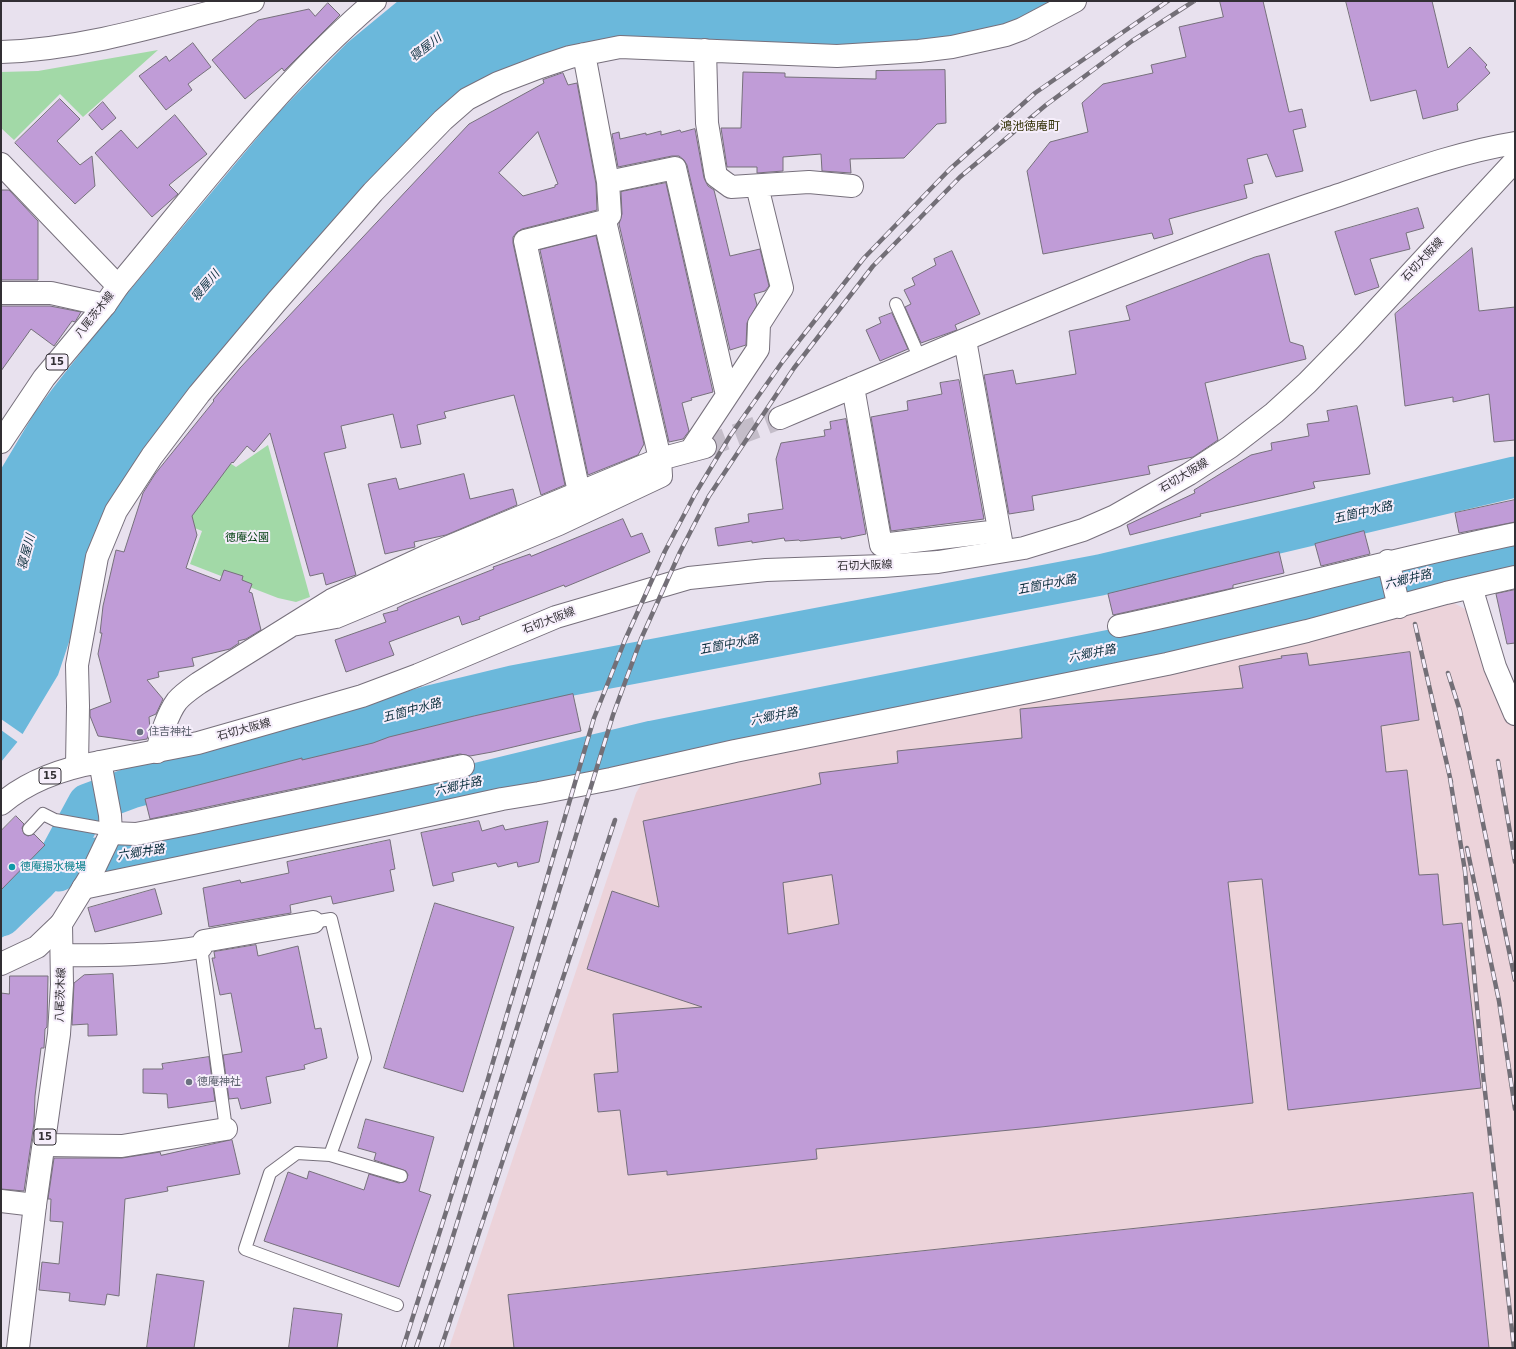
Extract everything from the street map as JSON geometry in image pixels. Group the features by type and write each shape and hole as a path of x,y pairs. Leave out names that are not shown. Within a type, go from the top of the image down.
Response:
{"street":[{"path":"1,52 46,49 80,44 253,1"},
{"path":"118,286 274,99 348,25 375,1"},
{"path":"77,766 77,665 97,556 116,511 152,456 199,394 277,300 373,192 443,120 467,99 498,83 540,67 584,54 620,47 837,56 886,54 952,47 1006,35 1022,29 1075,1"},
{"path":"705,50 707,123 716,176 731,187 757,186 773,183 809,182 852,186"},
{"path":"579,492 525,241 604,221 610,215 608,182 584,54"},
{"path":"780,418 1154,261 1258,221 1470,153 1515,143"},
{"name":"石切大阪線","path":"103,772 157,752 260,726 362,696 418,675 556,617 688,578 766,570 883,566 938,562 1004,552 1064,537 1115,516 1189,474 1247,435 1290,399 1325,365 1515,161"},
{"name":"八尾茨木線","path":"1,164 118,286 105,305 44,378 1,442"},
{"path":"608,182 675,168 727,395"},
{"path":"157,752 160,739 173,708 180,698 199,683 332,600 427,556 579,492 660,459 698,448 727,395 758,349 759,324 782,288 757,186"},
{"path":"292,625 336,617 559,524 661,476 660,459 604,221"},
{"path":"1,293 51,293 105,305"},
{"path":"965,340 1004,552"},
{"path":"853,388 881,545 999,531"},
{"path":"1119,626 1234,602 1515,534"},
{"path":"1389,564 1398,602"},
{"path":"87,882 388,824 502,798 540,793 611,779 741,750 1151,667 1307,631 1398,602 1515,577"},
{"path":"1471,587 1495,667 1515,714"},
{"name":"15","path":"2,803 17,791 77,766 103,772"},
{"path":"107,828 136,834 463,766"},
{"path":"1,964 37,947 61,924 87,882 107,828 103,772"},
{"path":"62,955 150,954 201,947 204,941 312,922"},
{"name":"八尾茨木線","path":"18,1348 35,1205 59,1034 62,955 61,924"},
{"path":"44,1145 122,1146 226,1129"},
{"path":"1,1201 35,1205"}],"lane":[{"path":"896,304 920,359"},
{"path":"29,829 43,814 55,820 107,828"},
{"path":"312,922 331,919 365,1058 330,1155"},
{"path":"201,947 226,1129"},
{"path":"397,1305 245,1249 270,1173 297,1153 330,1155 402,1176"}],"shaded area":[{"path":"1452,602 1467,610 1505,716 1515,727 1515,1348 449,1348 636,793 642,783 743,755"}],"green space":[{"path":"158,50 83,117 60,94 14,140 1,128 1,72 38,71"},
{"name":"徳庵公園","path":"268,445 310,597 296,602 278,598 190,564 202,531 173,519 219,456 236,467"}],"water":[{"name":"寝屋川","path":"398,1 1059,1 1004,28 885,46 712,43 495,76 165,424 74,627 58,675 19,740 1,762 1,469 35,412 53,388 130,290 277,114 347,43"},
{"path":"91,792 96,815 92,836 73,874 15,930 1,938 1,890 56,832 78,801"}],"pier":[{"path":"1,719 24,735 19,743 1,730"},
{"path":"1,799 16,813 1,827"}],"building":[{"path":"1220,1 1263,1 1289,112 1302,109 1306,127 1293,130 1303,171 1276,177 1267,154 1247,159 1253,183 1244,185 1247,198 1169,219 1173,234 1154,239 1152,233 1043,254 1027,171 1050,142 1088,132 1082,103 1103,84 1153,73 1151,65 1186,57 1179,27 1223,17"},
{"path":"1346,1 1432,1 1448,68 1470,47 1487,65 1485,67 1490,73 1457,104 1458,110 1423,119 1416,90 1371,101"},
{"path":"328,3 340,15 284,71 282,68 245,99 212,60 258,20 309,9 315,16"},
{"path":"193,43 211,67 188,84 192,90 166,110 139,76 166,56 169,61"},
{"path":"945,70 946,123 937,124 904,158 850,159 851,173 822,171 821,154 783,157 783,171 757,173 757,167 727,167 721,128 741,128 743,72 785,73 785,77 876,79 876,71"},
{"path":"563,73 568,85 577,83 596,184 597,210 522,229 513,237 513,243 565,485 541,495 514,395 444,412 446,418 417,425 421,444 401,448 393,414 341,426 346,448 324,453 356,575 326,585 323,573 310,576 270,433 254,452 247,446 233,463 232,462 192,516 197,535 186,568 220,581 224,570 243,576 242,580 252,584 249,592 252,593 261,630 246,639 238,641 239,643 230,649 192,658 194,666 158,672 159,677 147,680 163,699 156,714 149,717 150,729 147,739 134,741 98,736 90,716 90,710 111,702 98,654 102,633 100,633 103,606 116,550 124,552 143,493 155,474 240,368 469,124 544,83 543,80","holes":["538,132 558,184 555,185 555,187 523,196 499,173"]},
{"path":"60,99 80,119 57,141 80,165 92,156 95,186 75,204 15,143"},
{"path":"103,102 116,118 102,130 89,115"},
{"path":"175,115 207,154 169,185 178,194 152,217 95,153 121,130 137,148"},
{"path":"695,129 704,178 708,186 714,190 730,256 760,249 769,286 765,291 754,294 757,305 747,323 746,345 730,350 687,165 679,156 672,156 618,167 612,134 619,132 620,139 661,131 661,135 680,130 681,132"},
{"path":"666,183 713,392 691,398 692,400 682,403 689,431 683,439 669,442 619,224 622,214 621,192"},
{"path":"1,190 9,190 38,221 38,280 1,280"},
{"path":"1418,208 1424,228 1406,233 1410,249 1370,259 1379,287 1355,295 1335,232"},
{"path":"596,236 644,444 638,455 588,475 540,250"},
{"path":"1472,248 1479,311 1515,307 1515,440 1494,442 1489,394 1453,402 1453,397 1405,406 1395,314"},
{"path":"952,251 980,314 955,325 957,330 921,343 905,307 911,304 904,290 915,285 912,278 936,265 934,259"},
{"path":"1269,254 1290,342 1303,346 1306,359 1205,383 1218,440 1193,457 1148,466 1150,474 1032,496 1034,510 1009,514 984,375 1013,370 1016,384 1076,374 1069,331 1130,320 1126,306 1255,257"},
{"path":"1,306 50,306 81,312 75,322 72,321 54,346 31,329 1,371"},
{"path":"892,313 908,349 880,361 866,330 881,323 879,318"},
{"path":"959,380 984,519 891,531 871,417 908,410 907,401 942,394 940,383"},
{"path":"1357,406 1370,474 1313,482 1315,488 1200,514 1201,516 1130,535 1127,525 1195,493 1194,490 1251,455 1272,450 1271,443 1309,436 1307,424 1329,421 1327,411"},
{"path":"846,419 866,534 841,539 841,537 785,541 784,538 718,546 715,528 749,522 748,514 783,509 776,459 781,443 825,436 824,430 831,429 830,422"},
{"path":"464,474 470,499 513,489 517,505 446,535 414,542 415,547 385,554 368,484 396,478 399,489"},
{"path":"1515,500 1515,522 1459,533 1455,513"},
{"path":"623,519 631,537 642,533 650,552 565,587 564,585 479,617 480,619 462,625 459,616 389,642 394,655 346,672 335,640 386,622 383,614 398,610 397,608 405,604 494,569 493,567 530,554 531,556"},
{"path":"1364,531 1370,554 1321,566 1315,544"},
{"path":"1279,552 1284,573 1233,585 1233,588 1113,615 1108,594"},
{"path":"1515,590 1515,643 1507,644 1496,594"},
{"path":"1410,652 1419,720 1381,726 1386,772 1407,770 1419,875 1438,874 1443,925 1462,923 1481,1088 1288,1110 1262,879 1228,882 1253,1103 1041,1127 816,1149 817,1159 667,1175 667,1171 628,1175 620,1110 598,1112 594,1074 618,1072 613,1014 702,1007 587,969 612,891 659,907 643,821 821,784 819,773 898,763 897,751 1022,738 1020,709 1243,688 1239,666 1282,658 1281,656 1307,653 1309,665","holes":["832,875 839,924 788,934 783,883"]},
{"path":"573,694 581,731 492,752 470,756 460,754 150,819 145,799 302,758 302,760 474,716"},
{"name":"徳庵揚水機場","path":"16,816 24,824 22,828 24,834 28,836 34,834 45,845 1,890 1,831"},
{"path":"479,821 482,831 503,825 505,830 548,821 539,862 518,867 517,862 498,867 496,863 452,873 454,881 433,886 421,833"},
{"path":"390,840 395,869 390,870 394,891 333,904 331,896 290,905 291,913 209,927 203,888 240,880 241,883 289,873 287,862"},
{"path":"155,889 162,914 95,932 88,908"},
{"path":"435,903 514,927 463,1092 384,1068"},
{"path":"256,945 258,956 298,946 315,1029 321,1028 327,1058 304,1065 305,1069 266,1077 271,1103 241,1109 238,1098 229,1099 223,1055 242,1052 231,993 220,995 212,958 215,958 214,952"},
{"path":"113,974 117,1035 88,1036 88,1024 72,1025 74,983 84,975"},
{"path":"10,976 48,976 47,1027 45,1029 44,1048 41,1048 35,1096 34,1123 24,1191 1,1189 1,993 9,994"},
{"path":"209,1057 215,1101 168,1108 167,1094 143,1093 143,1069 163,1069 162,1064"},
{"path":"366,1119 434,1137 419,1191 431,1195 399,1287 264,1241 288,1172 307,1179 309,1171 364,1190 369,1174 399,1183 406,1181 408,1175 406,1171 374,1160 376,1153 358,1148"},
{"path":"232,1140 240,1174 167,1187 168,1191 125,1199 119,1296 107,1294 105,1305 69,1301 70,1293 39,1290 42,1262 59,1264 63,1222 50,1221 51,1199 48,1199 54,1158 122,1158 160,1152 161,1155"},
{"path":"1473,1193 1489,1348 514,1348 508,1295"},
{"path":"157,1274 204,1281 194,1348 147,1348"},
{"path":"294,1308 342,1314 337,1348 289,1348"}],"waterway":[{"name":"五箇中水路","path":"1,916 36,882 61,854 88,804 131,788 366,725 430,706 513,686 1100,575 1515,477"},
{"name":"六郷井路","path":"58,871 83,859 130,856 264,830 475,784 653,741 1156,641 1407,579 1515,555"}],"tunnel":[{"path":"705,447 780,418"}],"railway":[{"path":"403,1348 488,1079 594,718 625,640 665,551 695,494 730,436 783,361 864,258 950,169 1035,93 1168,1"},
{"path":"416,1348 450,1246 613,715 641,639 680,552 709,496 794,368 873,266 960,177 1046,105 1132,41 1194,1"},
{"path":"1415,624 1451,782"},
{"path":"1448,673 1460,711 1515,980"},
{"path":"1498,761 1515,862"},
{"path":"1450,778 1465,871 1483,1074 1514,1348"},
{"path":"441,1348 615,820"},
{"path":"1467,848 1499,1001 1515,1109"}],"place":[{"name":"住吉神社","path":"140,732"},
{"name":"徳庵揚水機場","path":"12,867"},
{"name":"徳庵神社","path":"189,1082"}],"district":[{"name":"鴻池徳庵町","path":"1030,127"}]}
